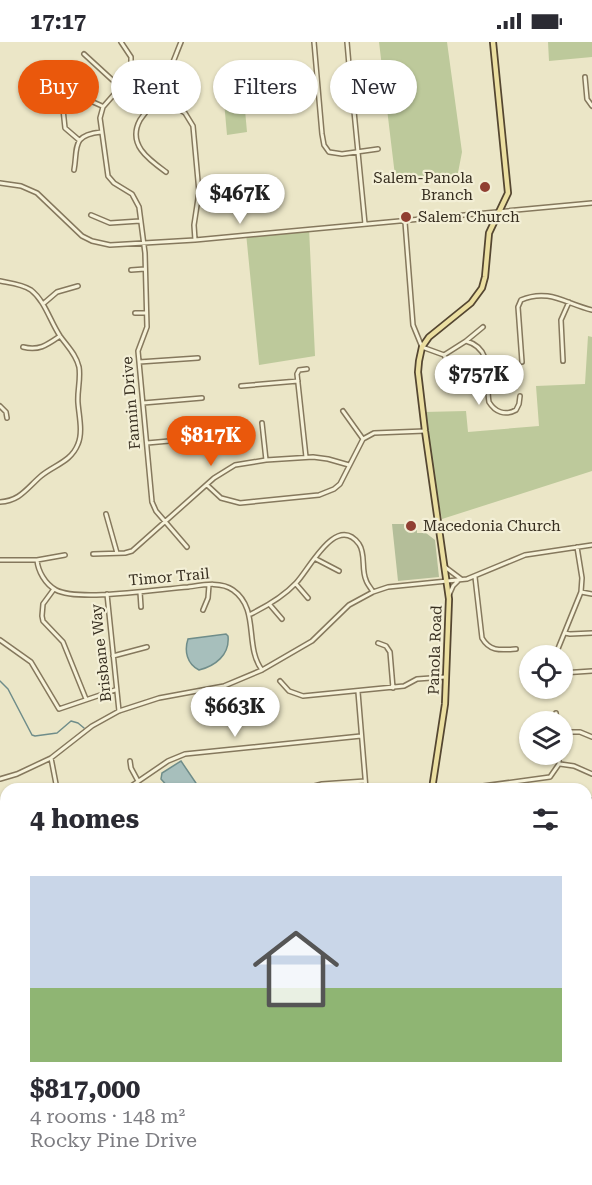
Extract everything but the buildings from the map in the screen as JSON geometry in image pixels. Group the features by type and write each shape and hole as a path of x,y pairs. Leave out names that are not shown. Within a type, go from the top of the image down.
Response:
{"main road":[{"path":"422,347 435,331 471,303 478,294 485,277 489,233 506,199 508,186 493,42"},
{"name":"Panola Road","path":"422,347 418,372 449,599 444,718 433,783"}],"street":[{"path":"121,42 131,60"},
{"path":"173,60 181,42"},
{"path":"314,42 322,134 328,152 358,153 378,149"},
{"path":"347,42 349,60"},
{"path":"84,54 111,79"},
{"path":"585,77 587,99 592,106"},
{"path":"99,105 103,107 111,98"},
{"name":"Fannin Drive","path":"103,107 100,118 107,172 114,183 135,197 139,207 144,244 147,327 139,347 139,362 152,502 156,512 187,546"},
{"path":"64,114 65,128 79,140"},
{"path":"144,114 136,130 136,138 144,155 166,172"},
{"path":"185,114 193,126 199,192 194,225 195,240"},
{"path":"355,114 365,224"},
{"path":"74,170 75,148 79,140 89,134 101,132"},
{"path":"0,183 21,186 38,193 76,231 92,241 110,245 405,222 592,203"},
{"path":"91,215 110,223 140,221"},
{"path":"405,222 414,329 422,347 444,355 451,370"},
{"path":"131,270 145,269"},
{"path":"0,281 28,288 43,304 60,336 73,352 78,364 80,432 78,445 69,459 48,471 18,498 0,502"},
{"path":"43,304 57,292 78,286"},
{"path":"522,362 518,302 524,298 545,295 592,310"},
{"path":"563,361 561,320 569,302"},
{"path":"135,313 146,313"},
{"path":"444,355 483,327"},
{"path":"23,347 39,349 60,336"},
{"path":"420,339 427,341"},
{"path":"466,341 477,347 486,358 487,392 491,406 506,413 516,410 520,396"},
{"path":"139,362 198,358"},
{"path":"306,457 298,381 299,370 307,369"},
{"path":"241,386 298,381"},
{"path":"475,392 487,392"},
{"path":"143,403 202,398"},
{"path":"0,406 6,412 7,418"},
{"path":"343,411 363,439"},
{"path":"262,423 266,460"},
{"path":"207,485 221,498 240,503 312,496 334,489 346,476 349,465 363,439 374,433 425,431"},
{"path":"146,443 214,437"},
{"path":"93,554 132,551 219,474 235,465 306,457 328,459 349,465"},
{"path":"106,514 117,553"},
{"path":"262,670 252,647 250,614 270,605 296,584 329,541 349,536 362,548 365,578 373,592"},
{"path":"0,779 17,774 51,758 92,726 118,711 159,698 224,686 262,670 312,641 349,605 373,592 388,587 475,577 520,556 592,545"},
{"path":"560,645 581,592 582,578 577,547"},
{"path":"0,560 37,560 64,555"},
{"path":"316,559 339,571"},
{"path":"37,560 41,575 54,589 43,604 42,616 63,642 86,699"},
{"path":"444,566 450,573 463,579"},
{"path":"475,577 482,638 488,647 498,651 516,649"},
{"path":"449,599 453,586 463,579"},
{"path":"296,584 308,598"},
{"path":"203,610 208,598 208,585"},
{"name":"Timor Trail","path":"54,589 69,594 107,594 221,585 235,591 250,614"},
{"path":"140,592 141,607"},
{"path":"581,592 592,594"},
{"name":"Brisbane Way","path":"107,594 118,711"},
{"path":"270,605 282,618"},
{"path":"565,633 592,633"},
{"path":"0,640 31,662 46,684 57,708 62,709 115,690"},
{"path":"378,643 386,645 390,652 393,688"},
{"path":"113,657 147,647"},
{"path":"573,672 592,671"},
{"path":"280,681 289,691 299,696 393,688 404,686 417,679 445,677"},
{"path":"336,783 365,781 358,692"},
{"path":"573,732 592,736"},
{"path":"135,783 168,761 185,754 361,736"},
{"path":"51,758 56,783"},
{"path":"130,761 130,768 138,781"},
{"path":"512,783 546,779 559,765"},
{"path":"567,765 592,774"}],"green space":[{"path":"379,42 447,42 462,152 457,178 430,178 396,184 388,114 417,114 417,60 381,60"},
{"path":"548,42 592,42 592,57 549,61"},
{"path":"225,114 245,114 247,132 227,135"},
{"path":"309,228 315,356 259,365 246,233"},
{"path":"588,336 592,337 592,471 442,519 425,430 424,412 466,411 468,432 539,426 536,386 585,384"},
{"path":"392,524 404,524 404,528 417,530 417,533 426,533 435,540 439,577 398,581"}],"water":[{"path":"226,634 228,636 227,649 211,666 199,670 189,661 186,648 188,639"},
{"path":"181,761 196,783 165,783 161,779 162,773"}],"waterway":[{"path":"0,681 8,689 32,735 57,733 71,721 84,728"}],"place":[{"name":"Salem-Panola Branch","path":"485,187"},
{"name":"Salem Church","path":"406,217"},
{"name":"Macedonia Church","path":"411,526"}]}
